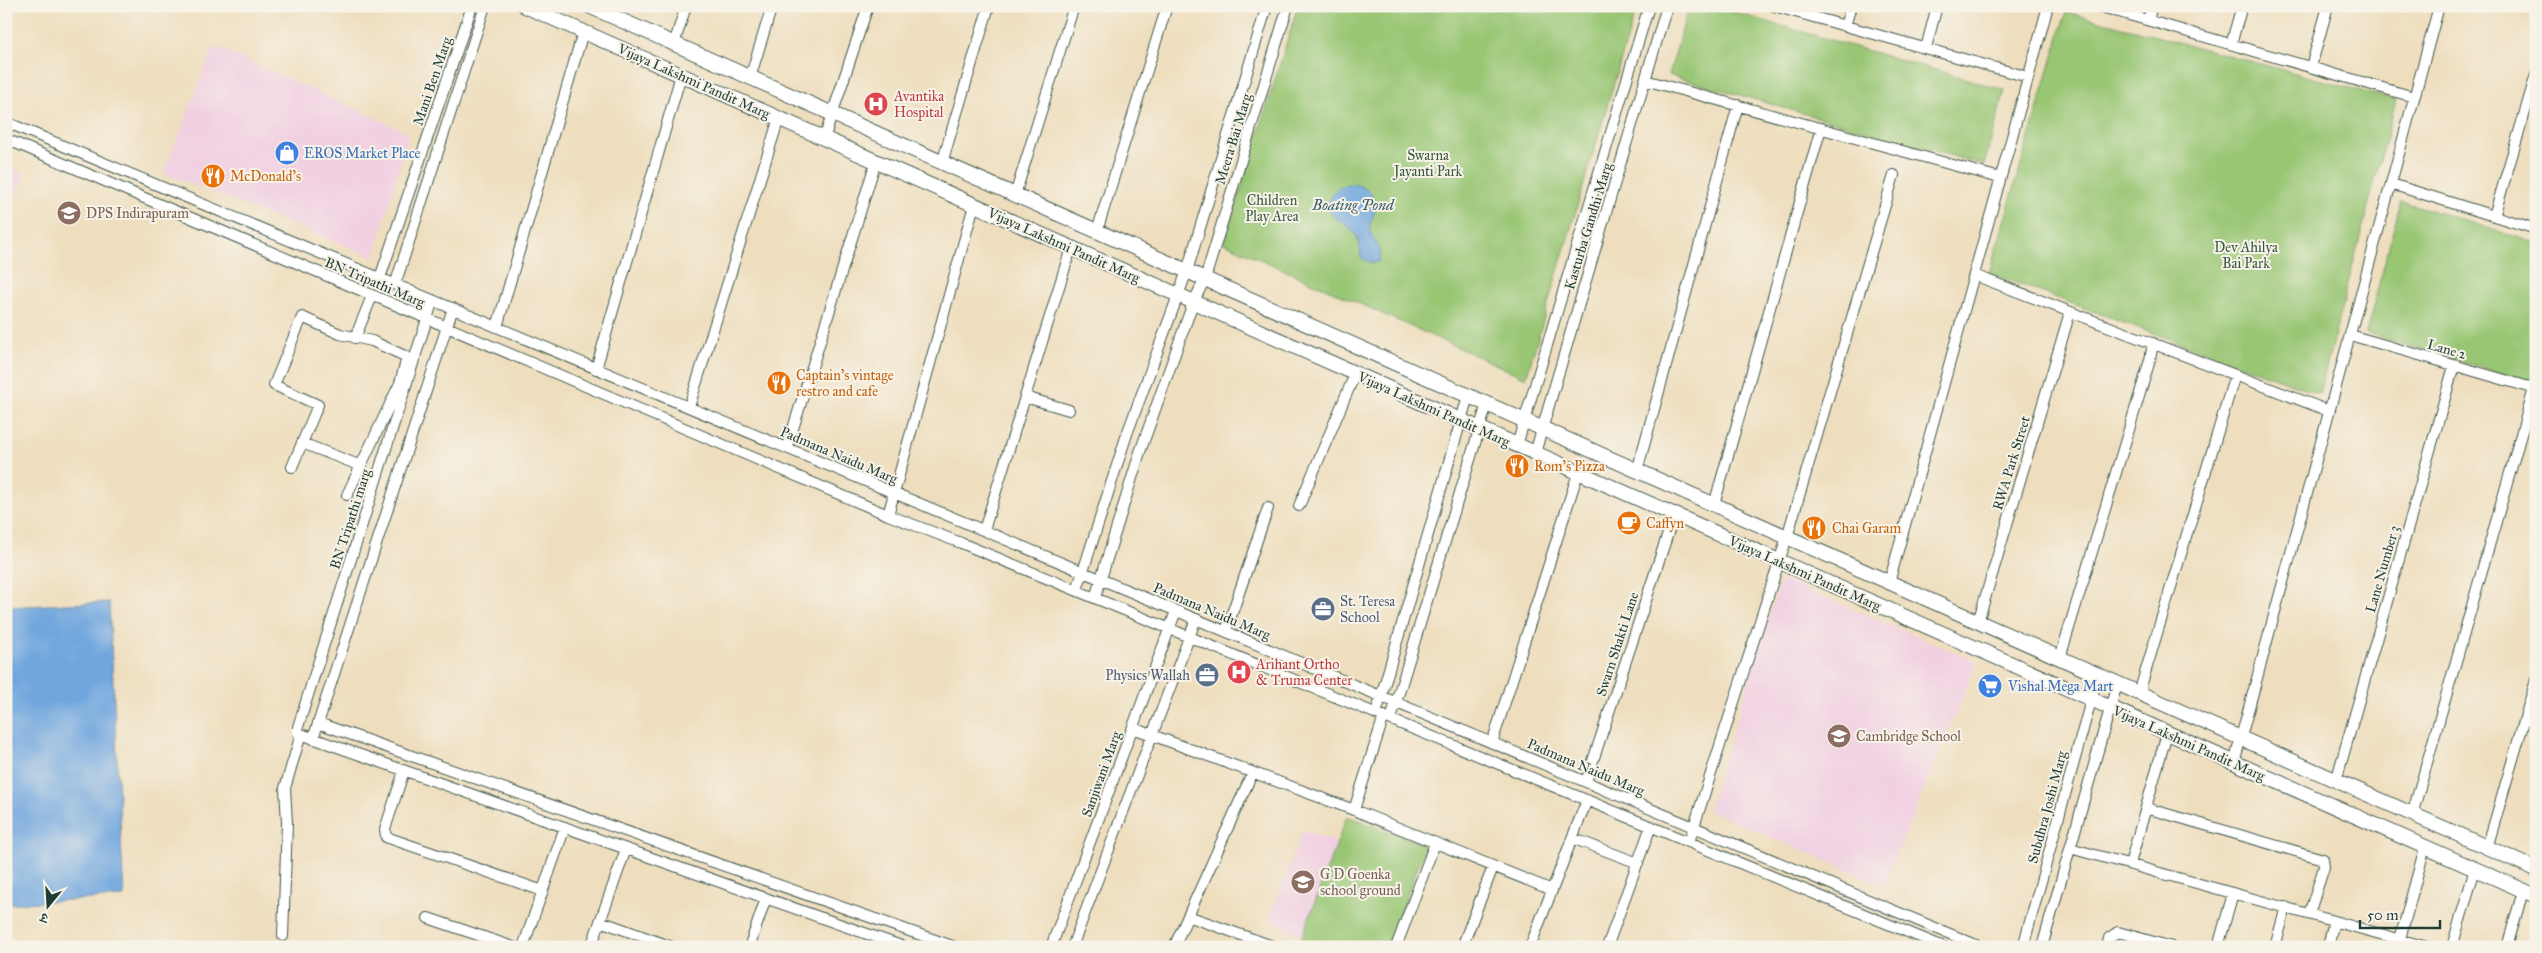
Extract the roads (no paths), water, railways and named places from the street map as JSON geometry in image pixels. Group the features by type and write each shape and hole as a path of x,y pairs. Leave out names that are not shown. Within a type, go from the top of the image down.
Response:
{"street":[{"name":"Mani Ben Marg","path":"380,278 472,6"},
{"path":"395,284 485,6"},
{"name":"Vijaya Lakshmi Pandit Marg","path":"525,6 2529,893"},
{"path":"674,44 686,6"},
{"path":"750,78 772,6"},
{"path":"824,139 868,6"},
{"path":"942,163 989,6"},
{"path":"1015,195 1074,6"},
{"path":"1097,231 1167,6"},
{"name":"Meera Bai Marg","path":"1077,590 1127,434 1187,271 1267,6"},
{"name":"Meera Bai Marg","path":"1095,598 1140,452 1193,303 1205,279 1288,6"},
{"name":"Kasturba Gandhi Marg","path":"1517,445 1649,6"},
{"name":"Kasturba Gandhi Marg","path":"1534,453 1667,6"},
{"path":"1774,6 2028,77"},
{"path":"1845,26 1851,6"},
{"path":"1926,48 1937,6"},
{"path":"1889,583 2048,6"},
{"path":"2098,6 2414,97"},
{"path":"2148,20 2152,6"},
{"path":"2231,44 2242,6"},
{"path":"2311,67 2328,6"},
{"path":"2234,763 2439,6"},
{"name":"Vijaya Lakshmi Pandit Marg","path":"597,8 750,78 2536,869"},
{"path":"497,327 583,32"},
{"path":"1638,42 1655,46"},
{"path":"2494,216 2536,75"},
{"path":"596,369 681,76"},
{"path":"1645,80 2000,178"},
{"path":"1636,471 1738,105"},
{"path":"689,407 779,118"},
{"name":"BN Tripathi Marg","path":"6,122 433,300 427,320 6,139"},
{"path":"1714,505 1821,128"},
{"path":"787,448 876,161"},
{"path":"1689,842 1787,537 1894,175"},
{"path":"2391,184 2536,229"},
{"path":"888,515 974,205"},
{"path":"984,530 1071,248"},
{"path":"1974,275 2329,411"},
{"path":"355,338 372,296"},
{"name":"Padmana Naidu Marg","path":"433,300 1981,947"},
{"path":"313,738 452,308"},
{"name":"RWA Park Street","path":"1978,622 2070,312"},
{"path":"292,467 318,405 274,386 302,317 340,334 372,341 406,357 400,383 347,495"},
{"path":"427,320 888,515 1170,628 1944,947"},
{"name":"BN Tripathi marg","path":"283,936 287,823 284,788 385,452 427,320"},
{"name":"Lane 2","path":"2350,335 2535,389"},
{"path":"2060,658 2153,344"},
{"name":"Lane Number 3","path":"2336,781 2454,366"},
{"path":"1299,506 1354,374"},
{"path":"2139,693 2235,375"},
{"path":"2412,814 2535,389"},
{"path":"1384,717 1382,696 1468,396"},
{"path":"1025,397 1069,410"},
{"path":"1354,810 1384,717 1397,702 1487,404"},
{"path":"302,443 361,466"},
{"path":"370,448 385,452"},
{"path":"1492,742 1578,472"},
{"path":"1226,632 1268,508"},
{"name":"Swarn Shakti Lane","path":"1586,782 1674,515"},
{"name":"Sanjiwani Marg","path":"1051,947 1176,611"},
{"path":"1072,947 1196,619"},
{"name":"Subdhra Joshi Marg","path":"2023,947 2098,675"},
{"path":"2487,848 2536,680"},
{"path":"2042,947 2117,684"},
{"path":"318,722 955,947"},
{"path":"1133,728 1252,774 1354,810 1552,890"},
{"path":"300,731 313,738 404,771 904,947"},
{"path":"2130,864 2167,733"},
{"path":"404,771 385,829 386,837 543,891"},
{"path":"1174,947 1252,774"},
{"path":"1530,947 1586,800"},
{"path":"2146,808 2323,859 2324,867 2309,914"},
{"path":"1607,947 1651,826"},
{"path":"524,947 564,827"},
{"path":"1572,838 1638,863"},
{"path":"1396,947 1435,843"},
{"path":"2400,939 2425,847"},
{"path":"2070,848 2427,947"},
{"path":"592,947 626,849"},
{"path":"1462,947 1493,867"},
{"path":"2452,947 2475,870"},
{"path":"2218,947 2233,893"},
{"path":"2507,947 2529,893"},
{"path":"751,942 766,898"},
{"path":"2275,947 2286,908"},
{"path":"1188,916 1275,947"},
{"path":"428,918 513,947"},
{"path":"2328,947 2334,921"},
{"path":"600,922 672,947"},
{"path":"2107,947 2109,938 2118,932 2172,947"}],"water":[{"name":"Boating Pond","path":"1348,184 1364,188 1372,195 1374,200 1374,213 1370,226 1372,235 1381,253 1378,262 1371,263 1361,258 1359,242 1355,234 1329,211 1328,206 1333,193"},
{"path":"109,602 124,897 6,904 6,607"}],"place":[{"name":"Avantika Hospital","path":"876,104"},
{"name":"EROS Market Place","path":"287,153"},
{"name":"McDonald's","path":"213,176"},
{"name":"DPS Indirapuram","path":"69,213"},
{"name":"Captain's vintage restro and cafe","path":"779,383"},
{"name":"Rom's Pizza","path":"1517,466"},
{"name":"Caffyn","path":"1629,523"},
{"name":"Chai Garam","path":"1814,528"},
{"name":"St. Teresa School","path":"1323,609"},
{"name":"Arihant Ortho & Truma Center","path":"1239,672"},
{"name":"Physics Wallah","path":"1207,675"},
{"name":"Vishal Mega Mart","path":"1990,686"},
{"name":"Cambridge School","path":"1839,736"},
{"name":"G D Goenka school ground","path":"1303,882"}],"park label":[{"name":"Swarna Jayanti Park","path":"1428,164"},
{"name":"Children Play Area","path":"1272,208"},
{"name":"Dev Ahilya Bai Park","path":"2246,256"}]}
